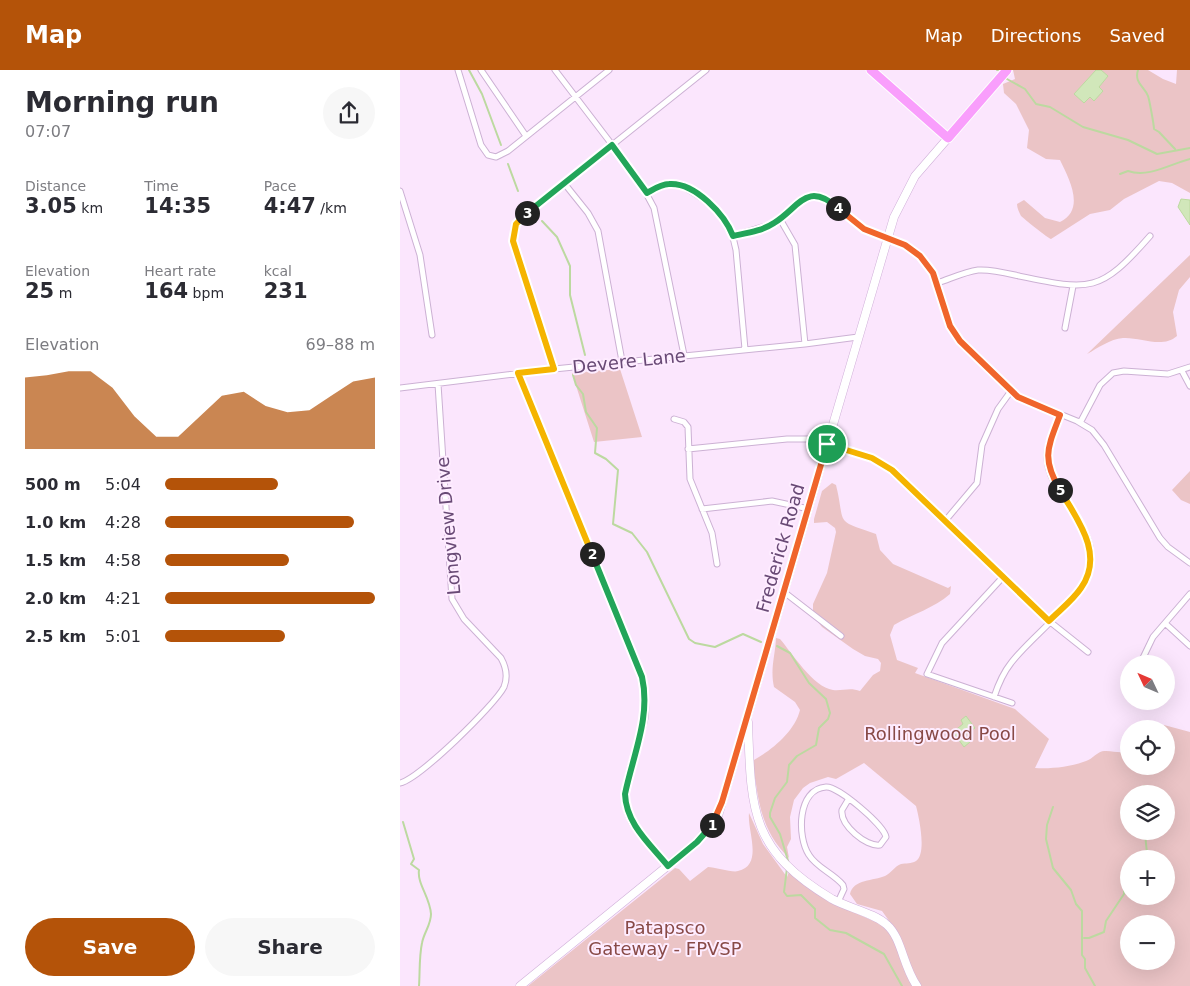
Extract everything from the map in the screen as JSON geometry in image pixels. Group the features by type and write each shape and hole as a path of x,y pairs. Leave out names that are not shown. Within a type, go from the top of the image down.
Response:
{"main road":[{"path":"872,70 948,138"},
{"name":"Frederick Road","path":"520,986 668,866 707,832 718,816 887,238 908,187 1007,70"},
{"path":"748,715 749,766 756,812 771,848 787,868 838,902 887,924 896,937 908,973 917,986"}],"street":[{"path":"458,70 481,145 492,157 502,155 609,70"},
{"path":"481,70 526,136"},
{"path":"555,70 574,98 647,193 658,221 684,355"},
{"path":"554,369 513,234 520,219 706,70"},
{"path":"564,183 588,213 598,232 622,361"},
{"path":"647,193 668,184 683,187 717,210 729,226 733,236 744,349"},
{"path":"400,191 425,277 432,335"},
{"path":"733,236 764,228 780,219 801,200 818,196 831,202 864,229 905,245 920,256 937,283 954,333 1011,391 1028,402 1080,423 1092,430 1104,445 1160,538 1168,547 1190,563"},
{"path":"780,219 795,245 805,344"},
{"path":"937,283 968,272 984,270 1073,286 1092,284 1111,276 1124,265 1150,236"},
{"path":"1065,328 1073,286"},
{"name":"Devere Lane","path":"400,388 622,361 805,344 858,337"},
{"path":"1080,423 1100,385 1113,374 1124,372 1160,374 1182,371 1190,367"},
{"path":"1182,371 1190,386"},
{"path":"518,373 642,677 646,699 645,719 628,781 626,805 635,826 668,866"},
{"name":"Longview Drive","path":"400,783 413,778 432,763 495,699 505,686 506,679 505,665 501,658 464,619 452,599 438,384"},
{"path":"945,521 977,483 985,437 998,409 1011,391"},
{"path":"994,697 999,682 1010,663 1082,587 1091,563 1088,538 1052,477 1048,464 1048,449 1060,415"},
{"path":"674,419 684,422 688,427 690,478 712,533 717,564"},
{"path":"688,449 797,438 827,444 872,458 885,465 1049,621 1088,652"},
{"path":"702,509 772,501 808,508"},
{"path":"1004,577 942,643 927,674 1012,703"},
{"path":"784,592 841,636"},
{"path":"1144,655 1153,637 1190,594"},
{"path":"1166,624 1190,646"},
{"path":"838,902 844,889 843,885 811,858 802,842 801,825 806,802 819,788 830,787 848,800 883,828 886,837 880,845 867,842 848,826 841,813 848,800"}],"green space":[{"path":"1013,70 1148,70 1176,84 1177,70 1190,70 1190,193 1172,183 1159,181 1124,199 1110,210 1090,214 1051,239 1046,236 1021,216 1017,204 1024,200 1045,218 1060,222 1072,210 1074,202 1073,193 1060,160 1046,159 1027,148 1029,130 1016,104 1004,93 1003,84 1015,79"},
{"path":"1190,255 1190,277 1179,290 1173,312 1177,336 1165,342 1151,342 1130,338 1113,340 1087,354"},
{"path":"620,369 642,437 594,442 572,373"},
{"path":"1190,471 1190,504 1181,500 1172,490"},
{"path":"832,483 836,485 842,515 847,523 876,534 880,550 893,564 948,588 951,586 950,594 944,599 894,625 890,635 897,660 918,668 915,673 1015,709 1049,739 1035,768 1074,765 1106,751 1120,752 1120,775 1175,775 1175,728 1190,732 1190,986 528,986 675,868 679,869 690,881 708,867 728,871 738,871 746,868 752,855 749,813 763,844 787,877 789,872 837,905 885,926 895,940 900,936 882,911 857,904 850,894 852,889 859,883 885,876 899,865 914,862 919,857 922,843 916,806 864,763 836,779 828,777 810,783 803,788 794,800 790,817 791,839 787,847 789,858 775,842 762,815 753,769 754,760 782,739 793,725 800,710 795,702 774,687 773,669 776,638 780,639 811,676 825,688 860,691 873,675 880,671 881,663 878,659 865,656 853,649 822,627 813,616 813,604 827,573 836,532 835,528 827,522 814,523 822,491"}],"shaded area":[{"path":"1096,70 1101,70 1108,76 1099,87 1103,91 1094,101 1090,97 1084,103 1074,94"},
{"path":"1181,199 1190,200 1190,225 1178,207"},
{"path":"966,716 975,728 965,735 970,742 964,747 953,732 963,724 961,720"}],"waterway":[{"path":"469,70 482,94 501,145"},
{"path":"1138,70 1138,81 1149,98 1154,129 1175,149"},
{"path":"1007,79 1025,89 1036,104 1050,107 1083,127 1128,140 1157,154 1190,148"},
{"path":"1120,174 1128,171 1136,173 1152,172 1190,159"},
{"path":"508,164 518,191"},
{"path":"542,221 557,237 570,266 570,295 585,355"},
{"path":"573,375 576,385 583,394 586,412 597,428 595,453 606,459 618,470 613,524 632,533 647,552 689,639 695,643 715,647 743,634 761,642"},
{"path":"777,646 790,653 809,683 826,699 830,713 828,719 819,728 816,745 797,756 789,765 787,782 775,798 770,813 770,817 780,834 789,864"},
{"path":"1053,807 1047,825 1046,839 1053,868 1071,890 1076,904 1082,911 1082,955 1085,959 1085,968 1095,986"},
{"path":"403,822 414,859 411,864 419,870 420,880 431,914 421,948 419,986"},
{"path":"1145,840 1147,850"},
{"path":"787,868 784,892 787,896 801,895 815,909 815,918 830,930 846,933 884,954 902,986"},
{"path":"1084,938 1104,932 1106,921 1120,900"}],"route":[{"path":"612,145 647,193 661,185 676,184 683,187 709,202 724,218 733,236 764,228 787,214 806,197 818,196 825,197 864,229 899,242 913,250 933,273 942,296 950,326 960,341 1018,397 1060,415 1050,441 1047,457 1052,477 1088,538 1091,563 1082,587 1049,621 892,470 872,458 827,444 718,816 707,832 668,866 635,826 627,812 626,805 625,794 645,719 646,699 642,677 518,373 554,369 513,241 516,224 612,145"}],"park label":[{"name":"Rollingwood Pool","path":"940,733"},
{"name":"Patapsco Gateway - FPVSP","path":"665,938"}]}
